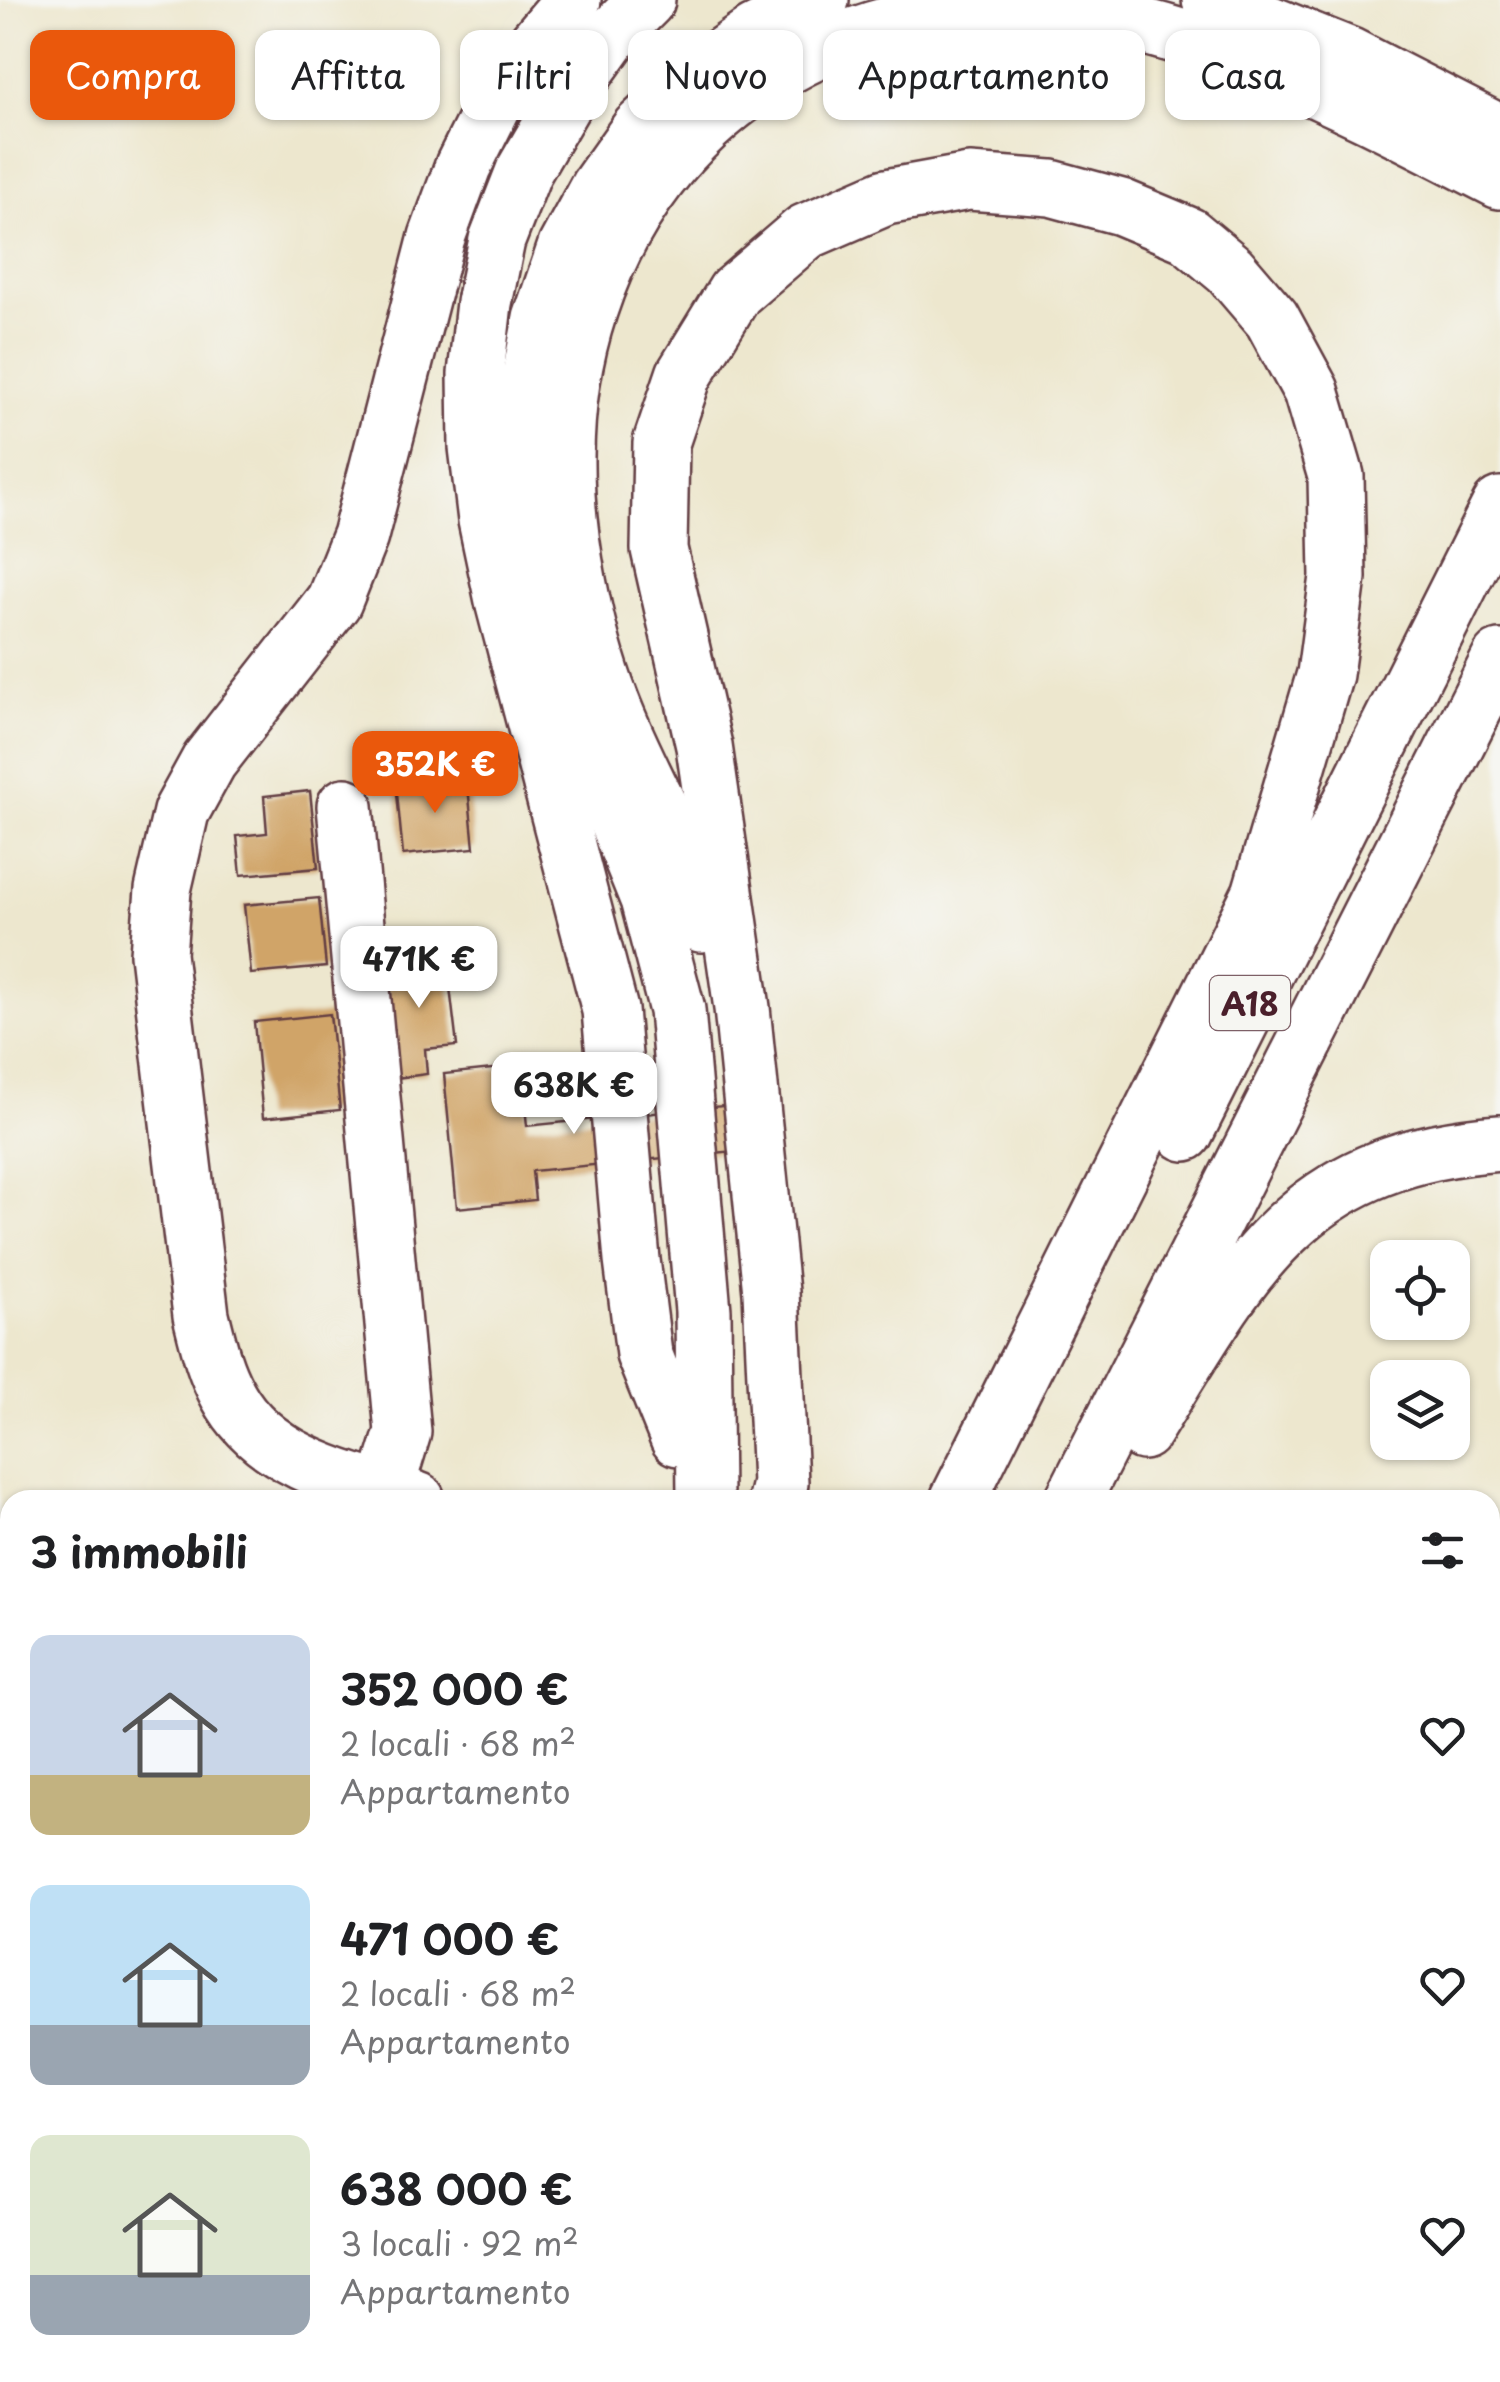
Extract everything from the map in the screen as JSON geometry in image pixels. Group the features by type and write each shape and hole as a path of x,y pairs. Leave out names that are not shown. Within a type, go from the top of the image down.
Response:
{"main road":[{"path":"381,1490 341,1478 280,1451 252,1429 229,1399 216,1370 201,1315 158,954 163,890 181,812 209,760 334,601 360,536 437,237 463,166 504,87 573,0"},
{"path":"648,0 612,35 566,98 524,171 498,240 484,303 476,374 477,447 486,520 504,605 610,1010 644,1354 698,1490"},
{"path":"702,1490 702,1311 677,1010 648,899 562,685 544,622 526,532 526,398 541,318 566,246 598,187 640,128 700,72 755,33 820,0"},
{"path":"1210,0 1348,55 1500,133"},
{"path":"745,1490 710,972 694,881 610,699 570,527 567,443 583,329 606,264 636,210 673,157 727,106 812,52 876,27 946,12 1007,7 1089,14 1153,28 1227,52 1329,94 1500,181"},
{"path":"778,1490 771,1292 742,1008 704,746 659,549 660,443 684,375 735,292 805,232 886,197 969,182 1051,188 1122,207 1188,235 1230,270 1272,319 1311,391 1336,476 1338,577 1325,674 1260,894 963,1490"},
{"name":"A18","path":"1003,1490 1500,505"},
{"name":"A18","path":"1077,1490 1500,658"},
{"path":"585,745 642,1012 670,1264 678,1438"},
{"path":"345,806 403,1432 401,1490"},
{"path":"1110,1490 1209,1326 1278,1232 1324,1196 1383,1167 1448,1147 1500,1143"}],"building":[{"path":"467,776 474,848 403,855 396,783"},
{"path":"310,791 318,868 241,875 237,836 267,833 264,796"},
{"path":"319,898 326,967 251,974 244,905"},
{"path":"446,954 457,1046 425,1049 427,1074 396,1078 383,961"},
{"path":"330,1014 340,1110 263,1118 254,1022"},
{"path":"521,1066 527,1126 772,1101 776,1147 532,1171 535,1200 457,1208 444,1074"}]}
